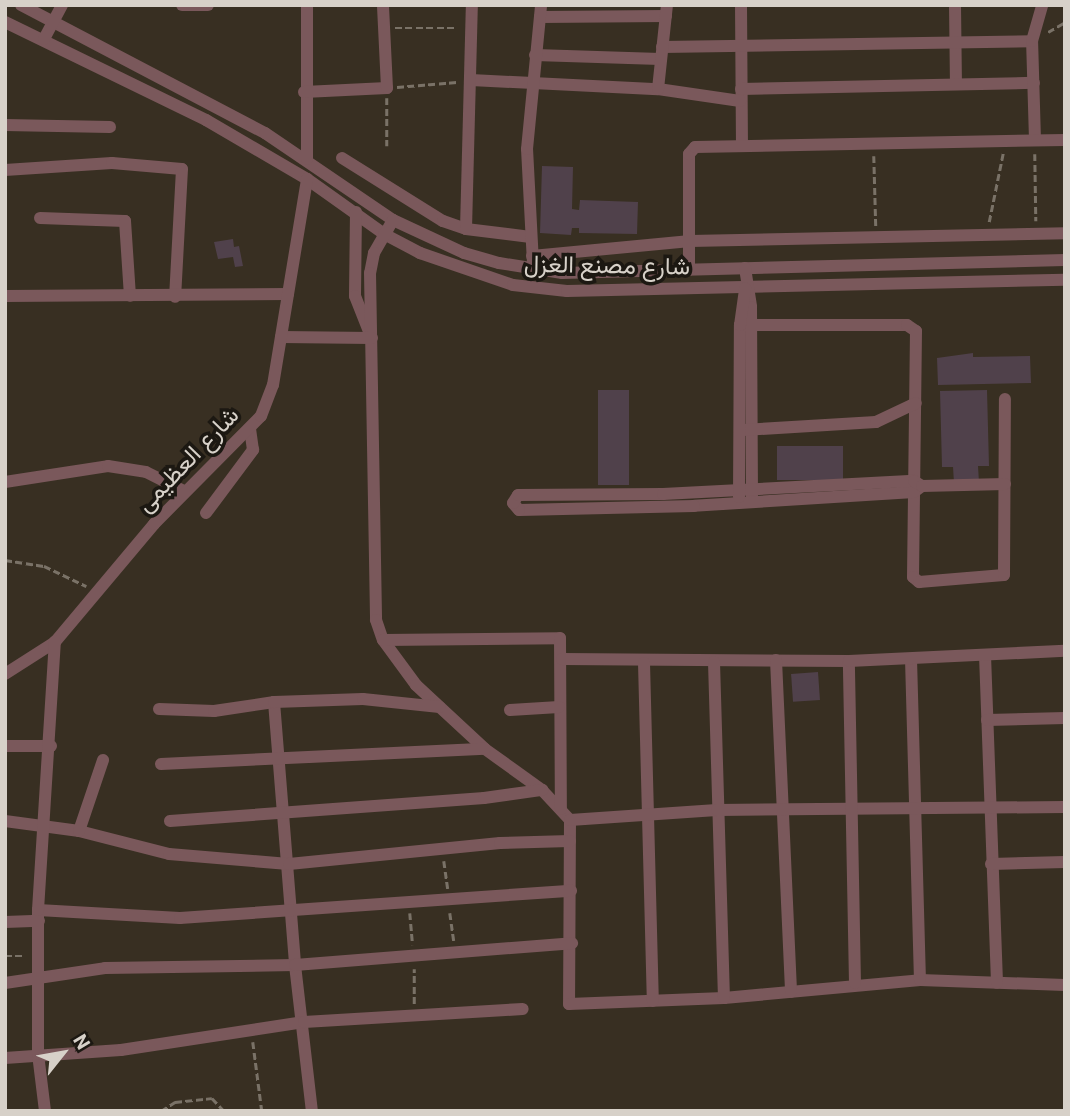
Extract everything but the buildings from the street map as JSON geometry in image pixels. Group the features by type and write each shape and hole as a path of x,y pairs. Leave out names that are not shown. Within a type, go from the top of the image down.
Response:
{"street":[{"name":"شارع مصنع الغزل","path":"21,5 54,20 307,159 393,220 464,253 534,270 690,270 1065,260"},
{"path":"44,39 62,5"},
{"path":"182,5 208,5"},
{"path":"307,5 304,92 307,159"},
{"path":"304,92 387,88 383,5"},
{"path":"466,229 472,5"},
{"path":"741,5 742,144"},
{"path":"955,5 956,83"},
{"path":"1035,140 1032,41 1042,5"},
{"path":"534,270 531,256 527,149 540,11 667,11 659,89"},
{"name":"شارع مصنع الغزل","path":"5,22 195,114 307,179 384,234 485,277 541,290 1065,280"},
{"path":"535,55 1032,41"},
{"path":"471,80 533,80 741,95 956,83 1034,83"},
{"path":"5,125 110,127"},
{"path":"690,270 691,149 742,144 1065,140"},
{"path":"342,158 405,202 466,229 531,237"},
{"path":"5,170 112,163 181,169 174,297"},
{"name":"شارع العظيمى","path":"5,674 55,642 184,491 250,428 268,401 307,179"},
{"path":"357,197 355,296 372,338"},
{"path":"40,218 125,221 130,296"},
{"path":"393,220 384,234 370,273 376,610 383,640 440,706 485,749 542,790 570,820 572,943 565,997 569,1004 724,998 855,983 920,980 1065,985"},
{"path":"531,256 690,241 1065,233"},
{"path":"972,261 972,282"},
{"path":"745,268 743,430 746,490 752,503"},
{"path":"5,296 174,297 288,294"},
{"path":"745,325 912,326 918,336 916,580 1001,577 1005,571 1005,399"},
{"path":"281,337 372,338"},
{"path":"743,430 876,422 916,403"},
{"path":"206,513 253,450 250,428"},
{"path":"5,482 108,466 146,472 184,491"},
{"path":"917,486 752,503 519,510 513,503 519,495 1004,484"},
{"path":"739,503 746,490"},
{"path":"383,640 558,636 562,659 559,708 561,809"},
{"path":"45,1111 37,1054 37,957 55,642"},
{"path":"562,659 644,663 849,661 1065,651"},
{"path":"985,655 988,810 997,983"},
{"path":"911,659 920,980"},
{"path":"776,660 790,992"},
{"path":"849,661 855,983"},
{"path":"714,662 724,998"},
{"path":"644,663 653,1001"},
{"path":"159,709 214,711 274,702 363,699 440,706"},
{"path":"274,702 286,812 295,965 304,1023 312,1111"},
{"path":"510,710 559,708"},
{"path":"987,720 1065,718"},
{"path":"5,746 51,746"},
{"path":"161,764 279,762 485,749"},
{"path":"79,831 103,761"},
{"path":"170,821 484,799 542,790"},
{"path":"570,820 717,810 988,810 1065,807"},
{"path":"5,821 44,824 79,831 169,854 289,864 570,841"},
{"path":"991,864 1065,862"},
{"path":"5,922 38,916 180,918 571,891"},
{"path":"5,983 124,967 295,965 572,943"},
{"path":"5,1058 121,1050 255,1028 304,1023 523,1009"}],"path":[{"path":"385,28 472,29"},
{"path":"387,146 387,88 471,80"},
{"path":"988,234 993,185 1007,140"},
{"path":"1035,140 1036,233"},
{"path":"874,141 877,236"},
{"path":"5,560 44,566 98,592"},
{"path":"443,851 455,953"},
{"path":"409,903 414,957 414,1014"},
{"path":"5,956 37,957"},
{"path":"255,1028 253,1049 262,1111"},
{"path":"162,1111 175,1102 212,1098 224,1111"}]}
